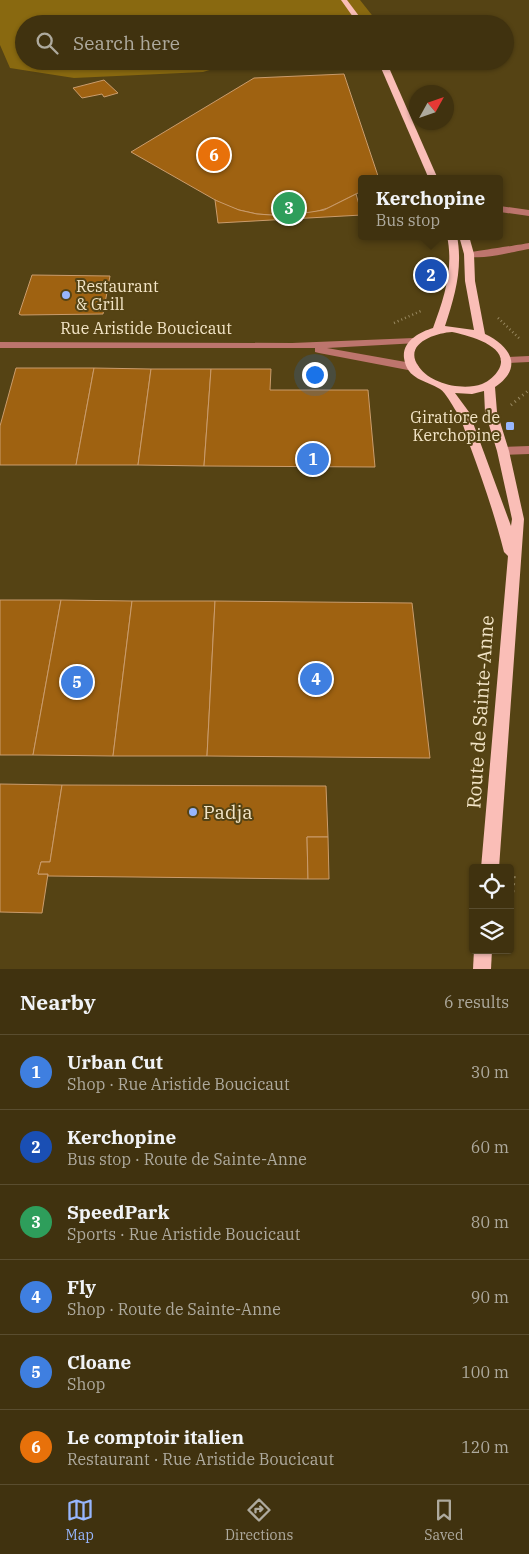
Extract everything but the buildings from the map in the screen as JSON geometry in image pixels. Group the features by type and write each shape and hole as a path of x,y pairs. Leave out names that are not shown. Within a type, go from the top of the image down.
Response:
{"main road":[{"path":"344,0 355,15"},
{"path":"386,70 432,175"},
{"path":"438,330 450,294 456,251 453,240"},
{"path":"465,240 469,254 470,280 480,334"},
{"path":"452,329 480,334 493,342 502,351 506,360 504,370 499,378 490,385 476,389 460,390 444,387 430,382 412,368 409,358 410,349 414,341 424,334 452,329"},
{"name":"Route de Sainte-Anne","path":"490,385 491,412 503,451 518,519 513,559 490,864"},
{"name":"Route de Sainte-Anne","path":"444,387 463,412 502,516 513,559"},
{"path":"482,969 484,954"}],"street":[{"path":"503,209 529,213"},
{"path":"469,254 484,254 529,246"},
{"name":"Rue Aristide Boucicaut","path":"0,345 292,346 414,341"},
{"name":"Rue Aristide Boucicaut","path":"292,346 375,359 412,368"},
{"path":"506,360 529,360"},
{"path":"503,451 529,450"}],"path":[{"path":"391,324 428,309"},
{"path":"496,317 514,332 523,343"}],"shaded area":[{"path":"0,0 360,0 372,15 15,15 15,69 10,68 0,45"},
{"path":"23,70 210,70 203,72 74,78"}],"place":[{"name":"Le comptoir italien","path":"214,155"},
{"name":"SpeedPark","path":"289,208"},
{"name":"Kerchopine","path":"431,275"},
{"name":"Restaurant & Grill","path":"66,295"},
{"name":"Giratiore de Kerchopine","path":"510,426"},
{"name":"Urban Cut","path":"313,459"},
{"name":"Fly","path":"316,679"},
{"name":"Cloane","path":"77,682"},
{"name":"Padja","path":"193,812"}]}
